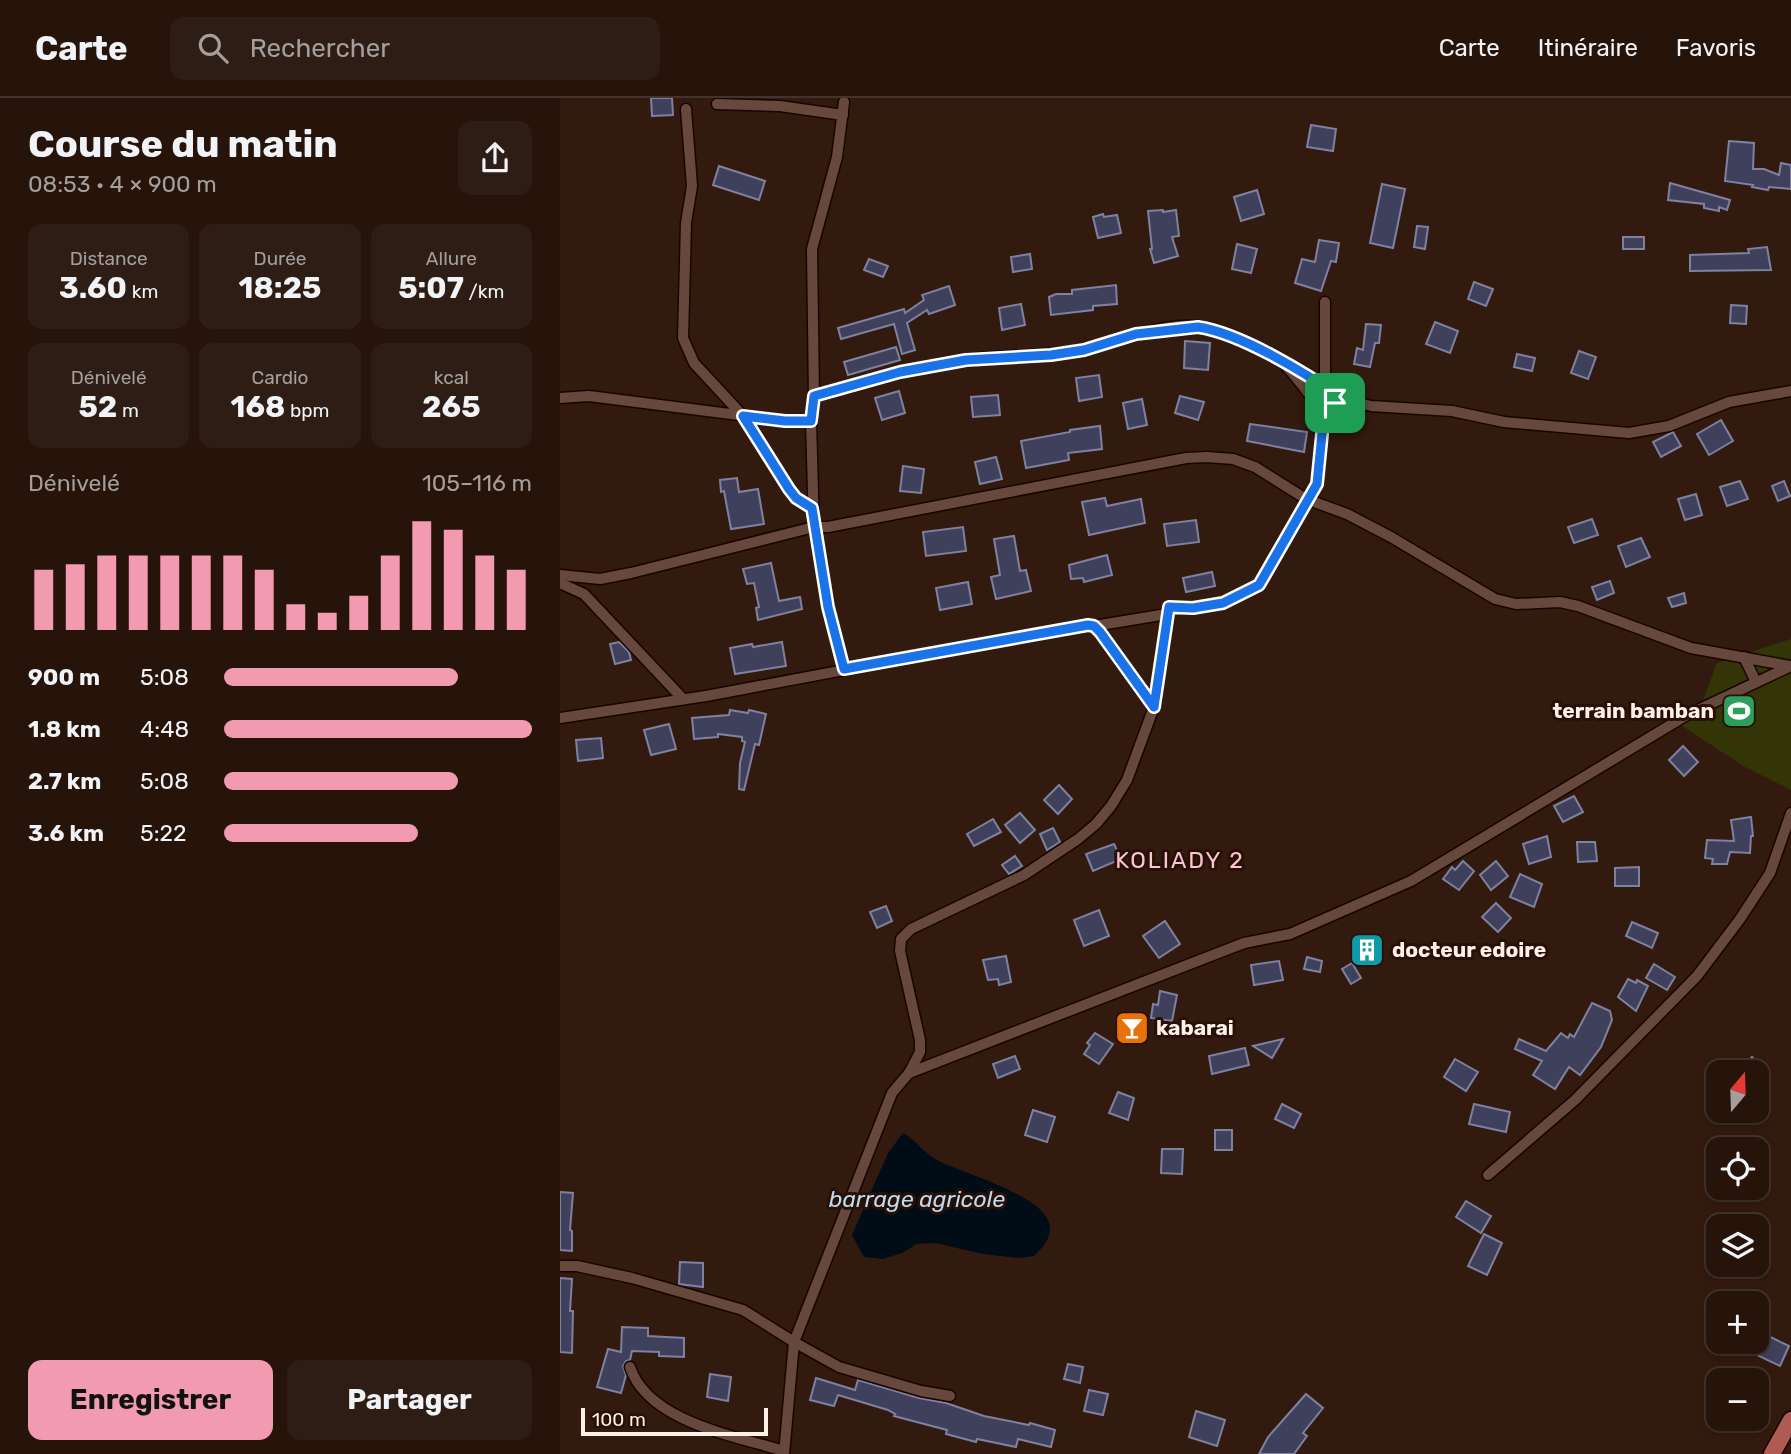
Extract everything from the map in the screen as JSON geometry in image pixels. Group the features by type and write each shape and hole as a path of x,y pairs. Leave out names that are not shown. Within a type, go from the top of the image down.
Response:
{"main road":[{"path":"1772,1454 1791,1420"}],"street":[{"path":"844,102 838,157 812,250 814,396 811,421 814,527 828,607 844,669"},
{"path":"717,104 780,106 843,115"},
{"path":"686,109 692,186 685,223 682,338 694,363 743,416 789,489 796,498 812,508"},
{"path":"630,1367 634,1379 643,1391 680,1419 785,1453 794,1342 892,1093 909,1073 920,1052 920,1040 900,951 901,939 911,929 1024,875 1096,824 1127,780 1154,707 1169,607 1193,608 1223,603 1259,585 1320,475 1325,387 1325,302"},
{"path":"814,396 900,372 966,360 1051,355 1084,350 1136,334 1175,328 1210,328 1255,347 1341,398 1371,406 1452,411 1504,422 1629,433 1669,426 1729,401 1791,391"},
{"path":"1283,363 1324,414"},
{"path":"560,398 589,396 785,421 811,421"},
{"path":"1324,414 1341,398"},
{"path":"560,575 600,579 814,527 828,527 1186,458 1208,457 1243,461 1306,499 1347,514 1391,537 1495,599 1516,604 1560,602 1578,606 1691,648 1791,666"},
{"path":"560,583 584,594 683,699"},
{"path":"560,718 683,699 1084,625 1094,626 1167,614"},
{"path":"1094,626 1154,707"},
{"path":"1744,657 1756,682"},
{"path":"909,1073 1244,943 1290,934 1411,881 1687,715 1791,666"},
{"path":"1488,1175 1575,1100 1697,976 1740,919 1770,873 1791,813"},
{"path":"560,1266 577,1266 632,1278 743,1310 839,1367 921,1391 950,1396"}],"shaded area":[{"name":"terrain bamban","path":"1791,639 1791,790 1745,767 1673,720 1702,703 1717,663"}],"water":[{"name":"barrage agricole","path":"903,1133 935,1159 1004,1188 1036,1206 1046,1217 1050,1228 1043,1247 1034,1256 1019,1258 983,1254 935,1243 917,1244 902,1253 883,1259 864,1257 852,1235 888,1153"}],"building":[{"path":"651,98 672,98 673,115 652,116"},
{"path":"1311,125 1336,129 1333,151 1307,147"},
{"path":"1729,141 1754,143 1753,169 1764,169 1779,175 1781,163 1791,165 1791,189 1769,187 1768,190 1725,181"},
{"path":"719,166 765,181 759,200 713,185"},
{"path":"1670,183 1730,200 1727,210 1719,207 1719,211 1704,208 1704,204 1668,200"},
{"path":"1382,184 1405,189 1393,248 1370,243"},
{"path":"1257,190 1264,214 1241,221 1234,197"},
{"path":"1176,210 1179,236 1172,237 1178,256 1154,263 1150,249 1148,211"},
{"path":"1103,214 1104,217 1117,215 1121,233 1098,238 1093,217"},
{"path":"1417,226 1428,227 1425,249 1414,247"},
{"path":"1623,237 1644,237 1644,249 1623,249"},
{"path":"1319,240 1339,243 1336,262 1331,261 1321,291 1295,283 1302,259 1315,262"},
{"path":"1237,244 1257,249 1251,273 1232,269"},
{"path":"1767,247 1771,270 1690,271 1690,255 1749,253 1748,249"},
{"path":"1030,254 1032,269 1013,272 1011,257"},
{"path":"869,259 888,266 883,277 864,270"},
{"path":"1474,282 1493,289 1486,306 1468,299"},
{"path":"1116,285 1117,304 1051,315 1049,297 1072,294 1072,290"},
{"path":"949,286 955,305 929,314 927,310 907,323 915,350 902,354 894,324 841,339 838,328 904,309 905,313 924,300 922,295"},
{"path":"1021,304 1025,325 1002,330 999,308"},
{"path":"1731,305 1747,306 1746,324 1730,323"},
{"path":"1435,322 1458,331 1450,353 1426,344"},
{"path":"1366,324 1381,325 1379,343 1375,343 1370,367 1354,364 1357,348 1363,350"},
{"path":"1185,341 1210,343 1208,370 1184,368"},
{"path":"896,347 900,360 848,375 844,362"},
{"path":"1579,351 1596,357 1588,379 1571,373"},
{"path":"1517,354 1535,358 1532,371 1514,367"},
{"path":"1099,375 1102,397 1079,401 1076,378"},
{"path":"899,391 905,413 882,420 875,398"},
{"path":"998,395 1000,415 973,417 971,397"},
{"path":"1180,396 1204,402 1198,420 1175,413"},
{"path":"1142,399 1147,425 1128,429 1123,403"},
{"path":"1721,420 1733,441 1709,455 1697,434"},
{"path":"1250,424 1307,432 1304,452 1247,441"},
{"path":"1100,426 1102,449 1068,453 1069,460 1026,468 1021,441"},
{"path":"1673,432 1681,446 1661,457 1653,442"},
{"path":"996,457 1002,479 980,484 975,462"},
{"path":"903,466 924,469 921,493 900,491"},
{"path":"737,478 739,492 758,489 764,524 731,529 720,480"},
{"path":"1740,481 1748,499 1727,506 1720,487"},
{"path":"1784,481 1790,496 1778,501 1772,486"},
{"path":"1696,494 1702,515 1685,520 1678,499"},
{"path":"1105,498 1107,506 1141,499 1145,523 1089,535 1082,502"},
{"path":"1592,519 1598,535 1574,543 1568,527"},
{"path":"1196,520 1199,542 1167,546 1164,524"},
{"path":"963,527 966,551 926,556 923,532"},
{"path":"1014,536 1020,571 1026,570 1031,591 996,599 991,577 1000,575 994,539"},
{"path":"1641,538 1650,557 1626,567 1618,546"},
{"path":"1107,555 1112,575 1084,582 1083,578 1071,579 1069,565"},
{"path":"771,563 779,601 800,597 802,609 758,620 756,608 759,607 754,583 747,584 743,569"},
{"path":"1212,572 1215,586 1186,592 1183,578"},
{"path":"1610,581 1614,593 1597,600 1592,587"},
{"path":"968,582 972,604 940,610 936,588"},
{"path":"1684,593 1686,603 1672,607 1668,598"},
{"path":"619,642 629,652 631,660 615,664 610,644"},
{"path":"782,642 786,666 735,674 730,648"},
{"path":"730,710 766,714 759,745 755,744 744,790 739,789 740,763 745,742 742,737 718,734 718,737 694,739 692,718 729,715"},
{"path":"669,724 676,749 651,755 644,730"},
{"path":"601,738 603,758 578,761 576,740"},
{"path":"1683,746 1698,762 1684,776 1669,760"},
{"path":"1059,785 1072,799 1058,814 1044,800"},
{"path":"1574,796 1583,812 1563,822 1554,806"},
{"path":"1020,813 1035,830 1020,843 1005,825"},
{"path":"1751,817 1753,836 1750,853 1730,852 1727,864 1712,864 1713,859 1705,858 1707,840 1734,841 1731,820"},
{"path":"993,819 1001,832 974,846 967,834"},
{"path":"1053,828 1060,842 1047,850 1040,834"},
{"path":"1547,836 1551,857 1529,864 1523,844"},
{"path":"1577,842 1595,842 1597,861 1578,862"},
{"path":"1114,844 1121,859 1093,871 1086,854"},
{"path":"1015,856 1022,866 1009,874 1002,865"},
{"path":"1463,861 1474,871 1459,890 1443,879 1452,867 1455,870"},
{"path":"1496,861 1508,876 1491,890 1480,875"},
{"path":"1639,867 1639,886 1615,886 1615,868"},
{"path":"1520,874 1542,884 1534,907 1510,897"},
{"path":"1496,903 1511,918 1498,932 1482,917"},
{"path":"886,906 892,921 877,928 870,912"},
{"path":"1099,910 1109,936 1084,946 1074,920"},
{"path":"1165,921 1180,944 1159,958 1143,936"},
{"path":"1632,922 1658,933 1652,948 1626,936"},
{"name":"docteur edoire","path":"1372,939 1379,954 1362,961 1354,945"},
{"path":"1006,956 1011,982 999,985 998,979 988,980 983,960"},
{"path":"1307,957 1322,961 1320,972 1304,969"},
{"path":"1279,961 1283,980 1254,985 1251,965"},
{"path":"1352,963 1361,978 1351,984 1342,969"},
{"path":"1654,964 1675,977 1667,990 1646,978"},
{"path":"1628,979 1648,986 1636,1011 1618,997"},
{"path":"1160,991 1177,995 1172,1021 1151,1018 1153,1004 1158,1005"},
{"path":"1592,1003 1610,1011 1612,1020 1601,1047 1580,1075 1569,1067 1555,1089 1533,1075 1542,1061 1515,1049 1519,1039 1546,1051 1561,1033 1568,1038 1570,1034 1574,1037"},
{"name":"kabarai","path":"1127,1018 1142,1023 1136,1038 1123,1032"},
{"path":"1095,1033 1113,1044 1099,1064 1084,1054 1090,1045 1087,1043"},
{"path":"1283,1039 1272,1058 1253,1046"},
{"path":"1245,1048 1249,1065 1212,1074 1209,1056"},
{"path":"1015,1056 1020,1069 998,1078 993,1064"},
{"path":"1455,1059 1478,1072 1466,1091 1444,1077"},
{"path":"1118,1092 1134,1098 1128,1120 1109,1113"},
{"path":"1282,1104 1301,1114 1294,1128 1275,1119"},
{"path":"1474,1104 1510,1112 1506,1132 1469,1124"},
{"path":"1033,1110 1055,1117 1047,1142 1025,1135"},
{"path":"1215,1130 1232,1130 1232,1150 1215,1150"},
{"path":"1162,1149 1183,1149 1182,1174 1161,1173"},
{"path":"560,1192 573,1193 570,1230 572,1251 560,1250"},
{"path":"1466,1201 1491,1216 1481,1233 1456,1217"},
{"path":"1484,1234 1502,1243 1487,1275 1468,1266"},
{"path":"680,1262 703,1263 703,1287 679,1284"},
{"path":"560,1278 572,1279 572,1353 560,1352"},
{"path":"622,1327 648,1328 648,1336 684,1338 684,1357 659,1356 659,1352 632,1351 630,1360 623,1366 626,1375 621,1393 597,1387 608,1349 621,1352"},
{"path":"1769,1336 1789,1346 1780,1366 1757,1355 1769,1354"},
{"path":"1068,1364 1083,1367 1080,1383 1064,1379"},
{"path":"710,1374 731,1377 728,1401 707,1397"},
{"path":"816,1378 855,1390 858,1380 984,1416 1055,1430 1051,1447 1018,1439 1016,1447 977,1439 976,1442 838,1395 834,1406 810,1400"},
{"path":"1089,1390 1108,1394 1103,1415 1084,1411"},
{"path":"1306,1394 1323,1408 1303,1433 1307,1436 1294,1454 1259,1454 1268,1437"},
{"path":"1196,1411 1225,1420 1217,1446 1189,1437"}],"place":[{"name":"terrain bamban","path":"1739,711"},
{"name":"docteur edoire","path":"1367,950"},
{"name":"kabarai","path":"1132,1028"}],"district":[{"name":"KOLIADY 2","path":"1180,860"}],"route":[{"path":"1198,327 1228,334 1255,347 1341,398 1335,403 1324,414 1317,484 1259,585 1223,603 1193,608 1169,607 1154,707 1100,632 1094,626 1088,625 844,669 828,607 812,508 796,498 789,489 743,416 811,421 814,396 900,372 966,360 1051,355 1084,350 1136,334 1198,327"}]}
